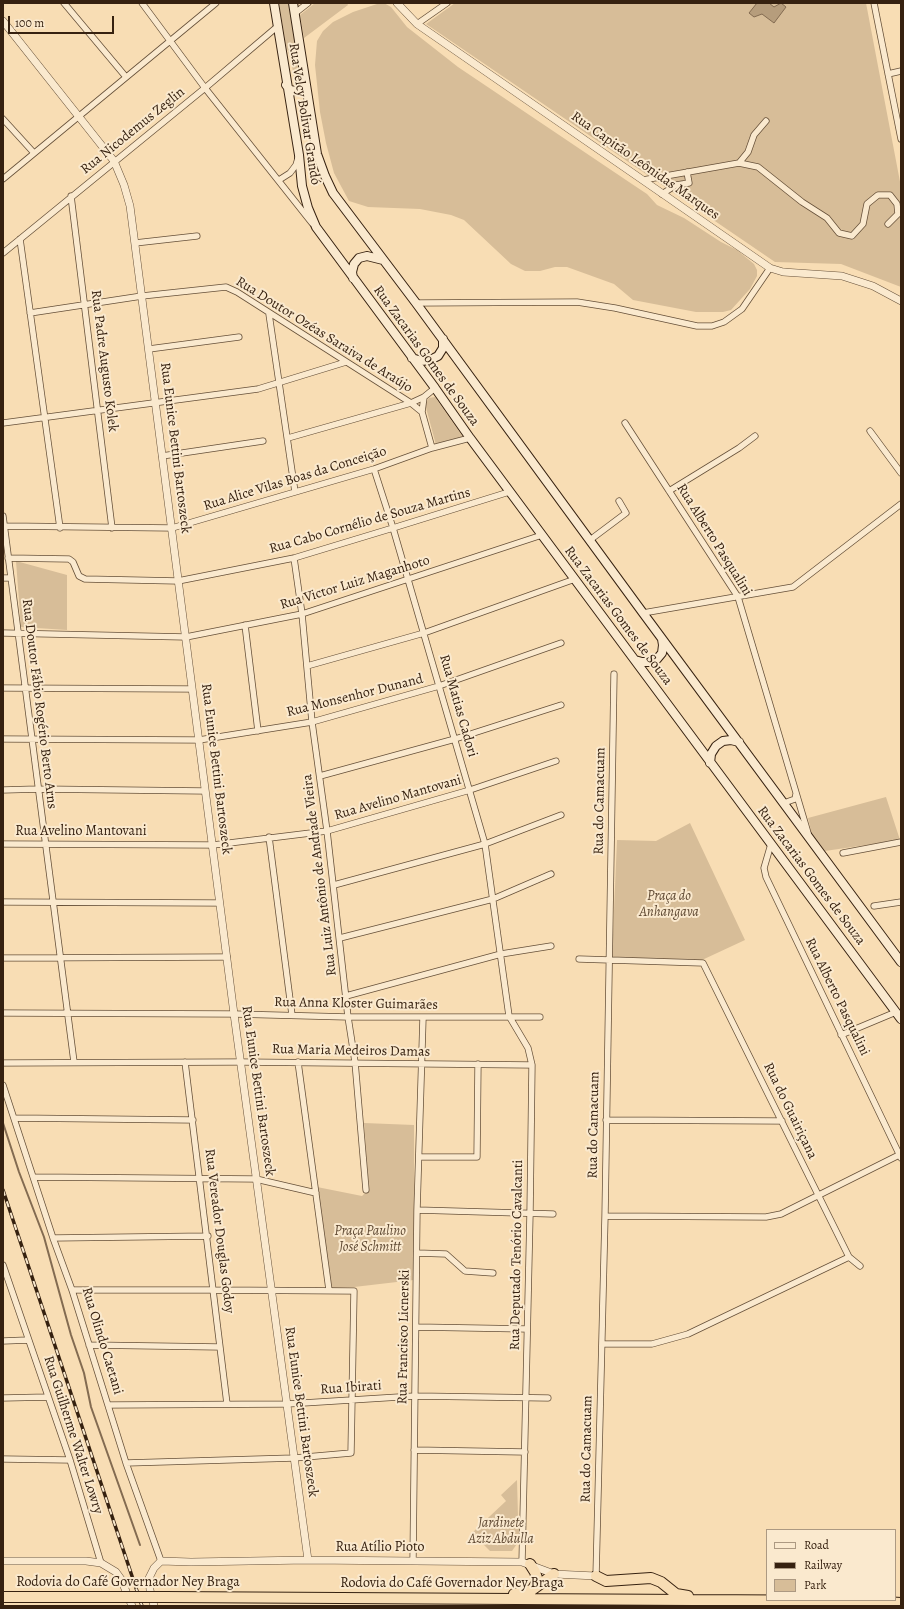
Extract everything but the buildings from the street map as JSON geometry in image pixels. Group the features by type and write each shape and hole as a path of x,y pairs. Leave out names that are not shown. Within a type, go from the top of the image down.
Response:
{"highway":[{"path":"526,1563 535,1572 538,1581 532,1590"},
{"path":"488,1598 532,1590 554,1574"},
{"path":"596,1576 606,1581 651,1578 661,1582 676,1594 714,1600"},
{"name":"Rodovia do Café Governador Ney Braga","path":"3,1597 488,1598 766,1601"},
{"name":"Rodovia do Café Governador Ney Braga","path":"776,1601 901,1603"}],"main road":[{"name":"Rua Velcy Bolivar Grandó","path":"274,3 286,85 299,155 302,186 308,208 316,228"},
{"name":"Rua Velcy Bolivar Grandó","path":"293,3 317,154 325,176"},
{"path":"286,85 290,90 296,91 302,88 305,83"},
{"name":"Rua Zacarias Gomes de Souza","path":"325,176 333,193 443,339 901,962"},
{"name":"Rua Zacarias Gomes de Souza","path":"316,228 435,388 574,580 901,1019"},
{"path":"354,280 352,272 354,264 359,258 367,256 383,260"},
{"path":"412,358 421,361 430,360 438,356 443,348 443,339"},
{"path":"635,660 650,662 657,659 662,653 664,646 662,638"},
{"path":"710,763 711,754 716,746 723,741 731,740 739,742"}],"street":[{"path":"64,3 126,77"},
{"path":"142,3 205,88 316,228"},
{"path":"3,179 216,3"},
{"path":"294,14 308,3"},
{"name":"Rua Capitão Leônidas Marques","path":"397,3 417,24 770,268 783,272 842,276 873,286 901,301"},
{"path":"417,24 447,3"},
{"path":"874,3 901,139"},
{"name":"Rua Eunice Bettini Bartoszeck","path":"3,21 114,161 124,185 130,206 213,845 219,903 308,1560"},
{"name":"Rua Nicodemus Zeglin","path":"3,253 205,88 278,26"},
{"path":"888,74 901,71"},
{"path":"3,118 34,153"},
{"path":"739,163 748,152 754,135 766,121"},
{"path":"279,180 290,173 296,165 299,155"},
{"path":"642,180 739,163 758,167 802,202 826,218 839,233 852,236 863,224 867,204 878,195 890,195 897,204 898,214 888,224"},
{"path":"662,194 676,184 689,183 687,172"},
{"path":"675,174 676,184"},
{"name":"Rua Padre Augusto Kolek","path":"71,196 112,528"},
{"path":"135,243 197,236"},
{"path":"20,239 60,528"},
{"path":"416,303 576,302 615,308 697,326 712,326 724,322 742,309 770,268"},
{"name":"Rua Doutor Ozéas Saraiva de Araújo","path":"30,313 142,296 226,287 237,292 269,314 411,403 422,412"},
{"path":"269,314 295,492"},
{"path":"149,349 239,337"},
{"path":"3,424 258,389 346,362"},
{"path":"288,438 411,403 424,397 435,388"},
{"path":"424,397 422,412 432,448"},
{"name":"Rua Alberto Pasqualini","path":"625,423 738,597 809,837"},
{"path":"870,431 901,473"},
{"path":"669,491 739,448 755,436"},
{"name":"Rua Alice Vilas Boas da Conceição","path":"5,526 60,528 172,528 374,469 432,448 470,438"},
{"path":"162,456 262,441"},
{"name":"Rua Matias Cadori","path":"374,469 393,528 485,844 501,954"},
{"name":"Rua Cabo Cornélio de Souza Martins","path":"8,558 69,559 74,562 79,576 85,579 178,581 294,558 510,492"},
{"path":"590,540 626,513 619,501"},
{"path":"643,613 793,587 901,504"},
{"name":"Rua Doutor Fábio Rogério Berto Arns","path":"3,516 19,632 24,688 74,1062"},
{"name":"Rua Victor Luiz Maganhoto","path":"3,632 186,637 302,614 542,535"},
{"name":"Rua Luiz Antônio de Andrade Vieira","path":"294,558 302,614 312,722 334,885 348,1017 355,1062 366,1190"},
{"path":"3,578 11,578"},
{"path":"307,666 424,633 574,580"},
{"path":"245,626 258,730"},
{"name":"Rua Monsenhor Dunand","path":"3,739 199,740 312,722 439,686 561,643"},
{"name":"Rua do Camacuam","path":"596,1576 605,1216 614,674"},
{"path":"3,688 192,689"},
{"path":"320,776 455,739 561,705"},
{"name":"Rua Avelino Mantovani","path":"3,844 213,845 327,831 470,790 556,761"},
{"path":"3,790 205,790"},
{"path":"784,803 791,802 796,799 796,794"},
{"path":"334,885 485,844 560,815"},
{"path":"269,837 292,1015"},
{"path":"843,853 901,842"},
{"name":"Rua Alberto Pasqualini","path":"771,844 764,868 766,877 900,1156"},
{"path":"340,938 493,899 551,874"},
{"path":"3,902 52,901 219,903"},
{"path":"874,906 901,902"},
{"path":"346,996 501,954 551,946"},
{"name":"Rua Deputado Tenório Cavalcanti","path":"501,954 509,1016 528,1048 532,1065 525,1452 526,1563"},
{"path":"3,958 227,957"},
{"path":"579,959 609,960"},
{"name":"Rua do Guairiçana","path":"609,960 703,963 849,1257 860,1266"},
{"name":"Rua Anna Kloster Guimarães","path":"3,1013 68,1012 423,1018 509,1016 540,1017"},
{"path":"841,1035 896,1012"},
{"name":"Rua Francisco Licnerski","path":"413,1561 417,1210 423,1018"},
{"name":"Rua Vereador Douglas Godoy","path":"185,1062 228,1404"},
{"path":"298,1062 329,1290"},
{"name":"Rua Maria Medeiros Damas","path":"3,1063 355,1062 532,1065"},
{"path":"419,1158 477,1157 478,1064"},
{"name":"Rua Olindo Caetani","path":"3,1085 53,1238 72,1290 126,1463 162,1560"},
{"path":"14,1118 193,1120"},
{"path":"606,1120 782,1121"},
{"path":"605,1216 766,1217 781,1214 900,1156"},
{"path":"34,1178 256,1179 316,1193"},
{"path":"417,1210 553,1214"},
{"path":"53,1238 208,1236"},
{"path":"417,1253 446,1254 465,1271 493,1274"},
{"path":"602,1344 652,1344 688,1334 849,1257"},
{"name":"Rua Guilherme Walter Lowry","path":"3,1265 70,1460 102,1563"},
{"path":"72,1290 354,1291 351,1453 294,1458 126,1463"},
{"path":"416,1327 527,1329"},
{"path":"3,1341 28,1340"},
{"path":"89,1345 220,1347"},
{"name":"Rua Ibirati","path":"108,1405 287,1404 415,1396 548,1398"},
{"path":"3,1398 48,1397"},
{"path":"414,1450 525,1452"},
{"path":"3,1459 70,1460"},
{"path":"154,1604 148,1584 149,1578 154,1568 162,1560"},
{"name":"Rua Atílio Pioto","path":"162,1560 191,1562 308,1560 526,1563 554,1574 596,1576"},
{"path":"3,1561 86,1561 102,1563 116,1572 121,1578 132,1605"}],"green space":[{"path":"279,3 289,3 301,85 296,89 291,60 286,46"},
{"path":"315,3 347,3 348,5 304,38 300,15"},
{"path":"384,3 391,7 407,27 458,67 647,194 657,205 684,218 721,242 737,250 754,264 757,270 757,276 750,289 731,310 723,312 696,312 633,300 614,284 567,267 555,267 540,271 525,271 511,264 464,220 451,215 420,209 368,207 349,201 334,173 326,143 320,112 315,65 317,41 323,31 333,22 353,12"},
{"path":"455,3 866,3 901,187 901,287 841,264 775,262 426,24"},
{"path":"435,397 463,437 436,445 425,404 429,398"},
{"path":"16,561 67,575 67,630 21,627"},
{"path":"886,797 900,840 825,851 812,835 808,818"},
{"name":"Praça do Anhangava","path":"690,823 745,940 702,960 612,958 617,840 656,841"},
{"name":"Praça Paulino José Schmitt","path":"364,1123 414,1125 414,1280 332,1288 317,1187 362,1196 369,1189"},
{"name":"Jardinete Aziz Abdulla","path":"517,1480 518,1516 520,1518 519,1541 512,1551 490,1551 472,1533 506,1501 501,1495"}],"shaded area":[{"path":"757,3 769,3 774,7 781,3 786,7 774,23 762,14 754,17 749,13"}],"waterway":[{"path":"3,1123 19,1172 44,1237 71,1335 84,1373 91,1407 140,1545"}],"railway":[{"path":"3,1190 142,1606"}]}
